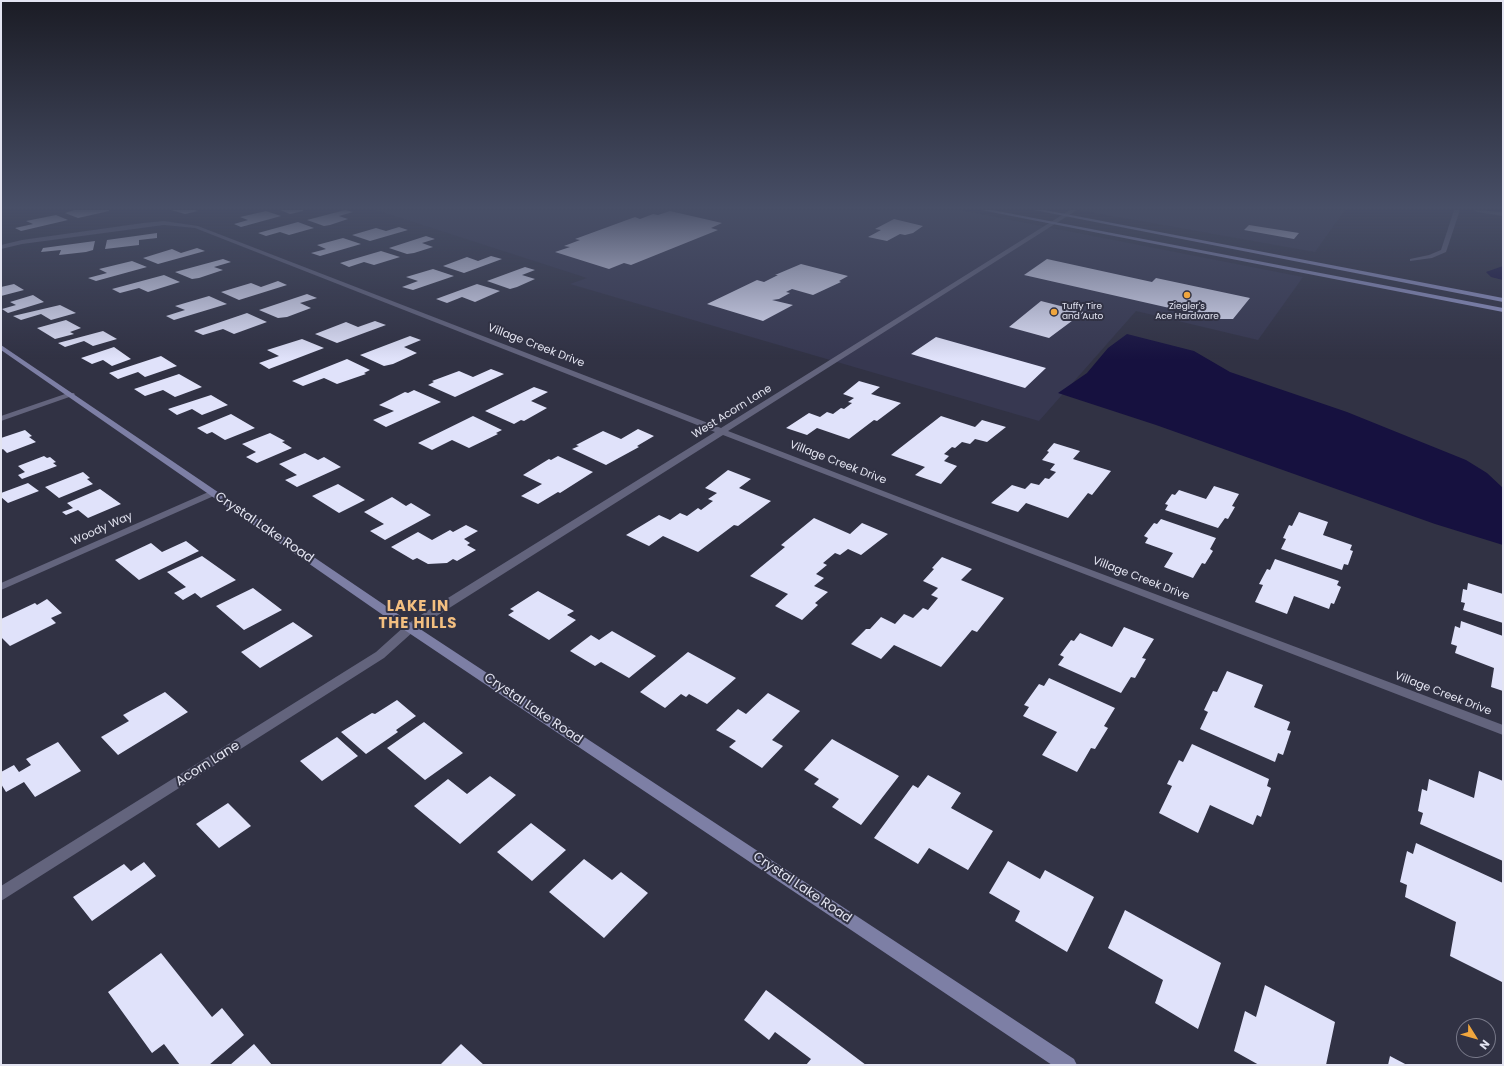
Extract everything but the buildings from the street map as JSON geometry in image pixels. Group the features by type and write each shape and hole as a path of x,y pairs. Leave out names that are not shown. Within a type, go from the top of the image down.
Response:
{"main road":[{"path":"1241,260 1503,310"},
{"path":"1296,260 1503,300"}],"street":[{"name":"Village Creek Drive","path":"280,260 722,431 1503,730"},
{"name":"West Acorn Lane","path":"410,628 997,260"},
{"name":"Crystal Lake Road","path":"1,347 410,628 1068,1065"},
{"path":"1,419 71,395"},
{"name":"Woody Way","path":"1,587 213,493"},
{"name":"Acorn Lane","path":"1,894 380,654 410,628"}],"shaded area":[{"path":"530,260 1215,260 1303,277 1258,340 1136,311 1039,421 570,284 587,278"},
{"path":"1503,266 1503,280 1491,277 1486,272"},
{"path":"1127,334 1194,351 1230,372 1347,412 1466,460 1487,473 1503,488 1503,545 1435,524 1156,425 1058,393 1087,373 1108,348"}],"place":[{"name":"Ziegler's Ace Hardware","path":"1187,295"},
{"name":"Tuffy Tire and Auto","path":"1054,312"}],"district":[{"name":"LAKE IN THE HILLS","path":"418,616"}]}
